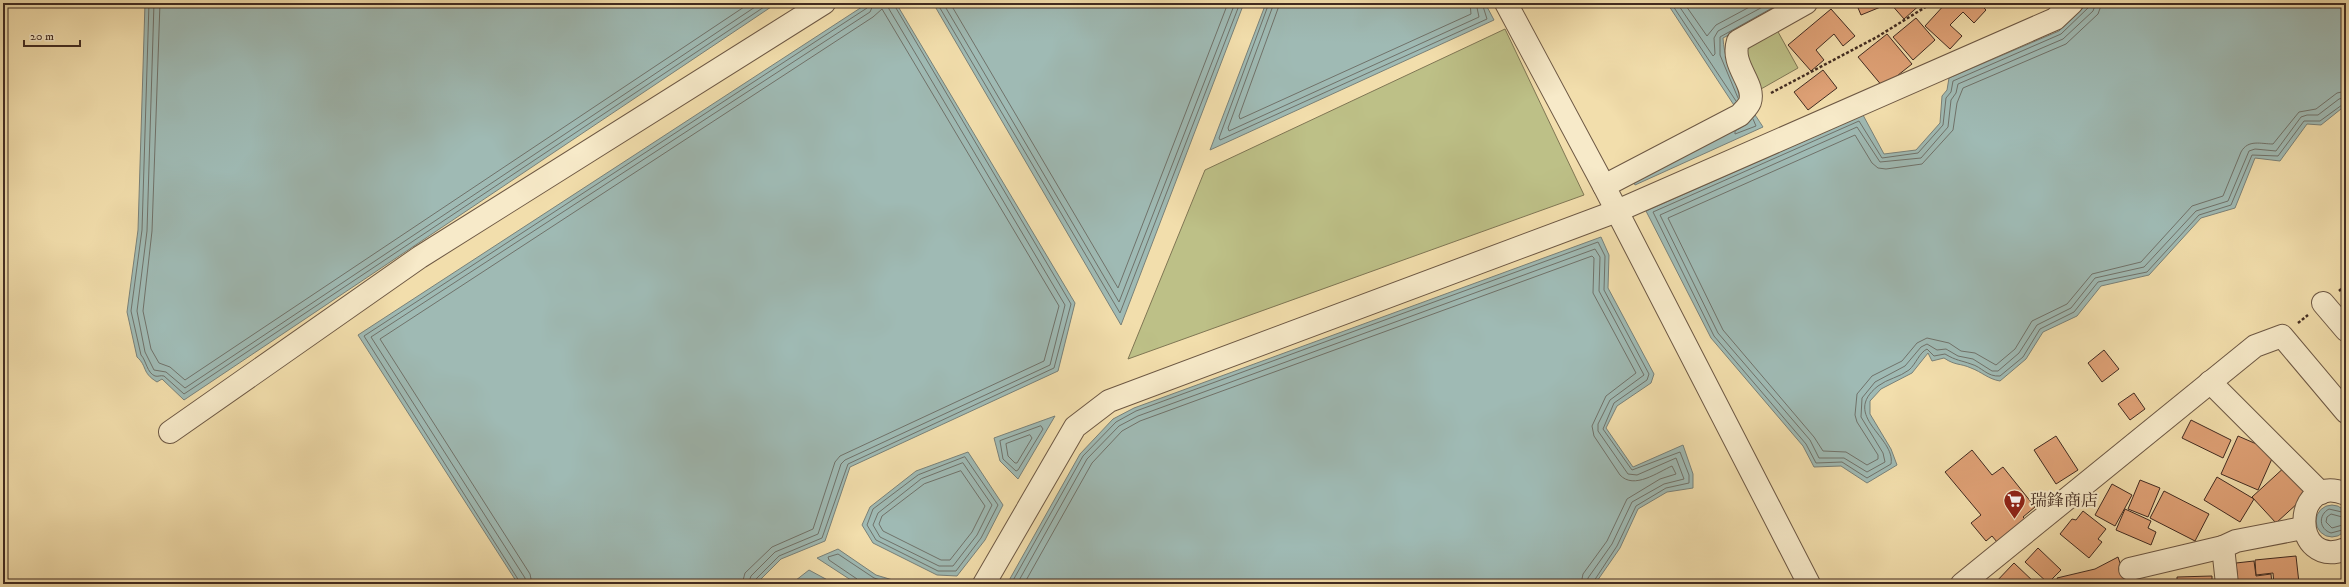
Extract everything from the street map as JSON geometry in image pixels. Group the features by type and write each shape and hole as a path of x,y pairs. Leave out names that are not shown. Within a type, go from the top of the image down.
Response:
{"street":[{"path":"170,432 420,257 824,3"},
{"path":"1506,3 1604,186 1810,584"},
{"path":"1604,186 1744,109 1751,94 1738,65 1735,50 1738,41 1806,3"},
{"path":"984,584 1075,427 1108,401 1617,212 2055,19 2072,3"},
{"path":"2323,303 2346,330"},
{"path":"1962,584 2254,346 2282,336 2346,412"},
{"path":"2210,382 2321,493"},
{"path":"2346,494 2330,491 2321,493 2312,499 2306,507 2303,517 2303,528 2307,538 2314,545 2324,550 2334,552 2346,549"},
{"path":"2130,569 2223,547 2236,540 2303,528"},
{"path":"2223,547 2227,584"}],"path":[{"path":"1744,109 1877,37 1932,3"}],"green space":[{"path":"1505,29 1584,195 1128,359 1205,170"},
{"path":"1777,30 1798,68 1761,89 1749,66 1746,52 1755,42"}],"water":[{"path":"145,3 777,3 184,400 162,379 157,382 152,378 137,357 127,312 138,230"},
{"path":"868,3 896,3 1075,303 1058,371 850,467 825,541 781,559 756,584 518,584 358,335"},
{"path":"933,3 1244,3 1121,325"},
{"path":"1266,3 1485,3 1494,20 1210,150"},
{"path":"1667,3 1789,3 1723,38 1732,74 1743,96 1763,127 1635,185 1632,179 1745,122"},
{"path":"2088,3 2346,3 2346,105 2321,125 2307,124 2280,161 2255,158 2235,208 2201,218 2149,275 2101,286 2077,316 2043,332 2026,359 2000,381 1944,358 1932,361 1928,353 1912,373 1881,389 1870,401 1870,414 1891,449 1897,465 1867,483 1841,466 1814,467 1803,446 1711,338 1646,211 1863,115 1884,154 1916,150 1940,123 1942,96 1947,90 1949,78 2059,31"},
{"path":"1601,237 1609,255 1608,288 1654,374 1651,383 1617,406 1606,428 1633,467 1683,445 1693,474 1693,488 1667,492 1638,509 1620,548 1595,584 1007,584 1080,454 1113,419 1134,408"},
{"path":"1055,416 1018,479 1000,461 994,438"},
{"path":"968,452 1003,505 985,540 957,576 937,575 873,543 862,525 870,507 916,471"},
{"path":"2329,505 2335,505 2345,512 2348,521 2347,527 2341,534 2335,537 2329,537 2319,530 2316,524 2316,518 2323,508"},
{"path":"838,549 876,575 906,584 857,584 817,558"},
{"path":"809,570 835,584 791,584"}],"building":[{"path":"1856,3 1882,3 1883,6 1861,15"},
{"path":"1890,3 1922,3 1904,19"},
{"path":"1946,3 1979,3 1986,10 1974,23 1963,12 1950,25 1962,36 1950,49 1925,26"},
{"path":"1831,9 1855,36 1843,46 1834,34 1816,50 1824,60 1811,71 1788,45"},
{"path":"1916,18 1935,40 1913,60 1893,37"},
{"path":"1887,34 1912,64 1883,87 1858,57"},
{"path":"1823,70 1837,88 1808,110 1794,92"},
{"path":"2104,350 2119,369 2102,382 2088,363"},
{"path":"2134,393 2145,409 2130,420 2118,404"},
{"path":"2191,420 2231,440 2223,458 2182,438"},
{"path":"2056,436 2078,470 2056,484 2034,450"},
{"path":"2238,436 2275,452 2258,490 2221,474"},
{"path":"1972,450 1992,475 2003,467 2035,507 2023,517 2025,519 1997,542 1992,536 1986,541 1971,523 1981,515 1945,472"},
{"path":"2287,465 2311,491 2276,523 2252,497"},
{"path":"2217,477 2254,499 2240,522 2204,500"},
{"path":"2140,480 2160,488 2148,517 2128,509"},
{"path":"2112,484 2132,495 2115,526 2095,515"},
{"path":"2164,491 2209,514 2195,541 2150,518"},
{"path":"2125,509 2151,521 2148,528 2156,532 2151,545 2116,530"},
{"path":"2083,511 2106,529 2098,539 2102,542 2089,558 2060,534 2072,519 2076,520"},
{"path":"2038,548 2061,570 2048,583 2025,562"},
{"path":"2296,556 2299,583 2274,584 2273,573 2256,575 2255,560"},
{"path":"2118,557 2127,584 2059,584 2057,578 2095,569"},
{"path":"2254,561 2256,576 2271,574 2272,584 2238,584 2236,563"},
{"path":"2014,563 2036,584 1994,584"},
{"path":"2212,576 2212,584 2177,584 2177,577"}],"place":[{"name":"瑞鋒商店","path":"2014,520"}]}
